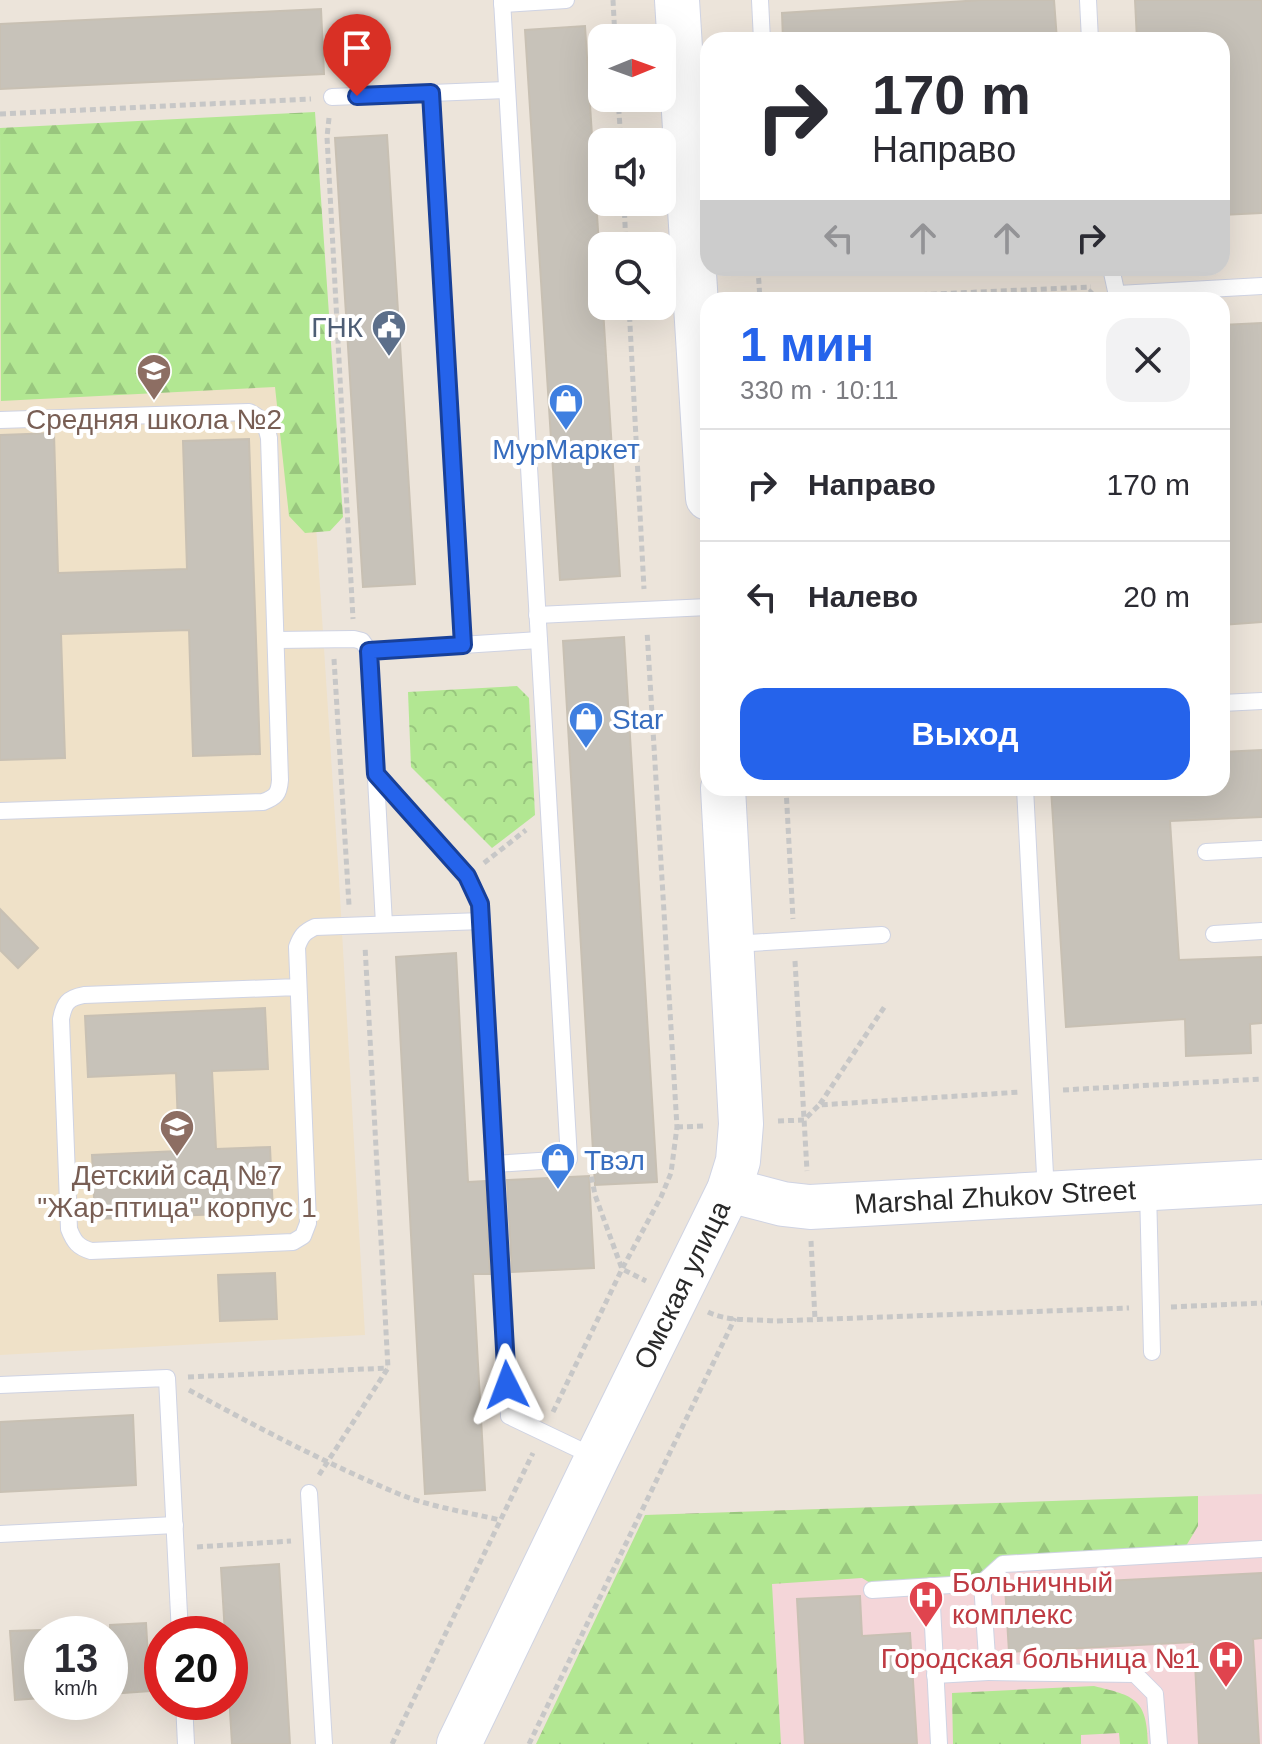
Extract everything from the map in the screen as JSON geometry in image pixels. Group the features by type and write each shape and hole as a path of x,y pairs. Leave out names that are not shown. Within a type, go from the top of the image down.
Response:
{"main road":[{"path":"677,0 700,365"},
{"name":"Омская улица","path":"459,1744 729,1190 738,1161 741,1124 723,796"},
{"name":"Marshal Zhukov Street","path":"729,1190 783,1204 810,1207 1262,1182"}],"lane":[{"path":"495,1164 569,1159 502,2 566,0"},
{"path":"760,0 762,32"},
{"path":"1088,0 1090,32"},
{"path":"332,97 506,90"},
{"path":"431,93 463,645"},
{"path":"1138,292 1262,286"},
{"path":"0,420 249,412 261,417 267,426 269,438 280,780 275,797 263,802 0,811"},
{"path":"537,615 700,607"},
{"path":"276,640 354,639 362,641 369,651 384,924"},
{"path":"369,651 539,640"},
{"path":"1230,703 1262,701"},
{"path":"376,774 467,876 480,904 509,1416 597,1458"},
{"path":"1025,796 1046,1194"},
{"path":"1206,852 1262,849"},
{"path":"298,987 84,995 71,998 64,1005 61,1019 69,1229 73,1241 81,1248 91,1251 293,1242 303,1236 308,1223 297,947 301,936 315,927 482,921"},
{"path":"1214,934 1262,931"},
{"path":"731,944 882,935"},
{"path":"1148,1189 1152,1352"},
{"path":"0,1385 167,1378 179,1616"},
{"path":"309,1493 324,1744"},
{"path":"0,1534 175,1525"},
{"path":"872,1590 982,1583 1003,1564 1262,1549"},
{"path":"982,1583 988,1672"},
{"path":"931,1586 939,1744"},
{"path":"935,1675 988,1672 1135,1674 1155,1694 1159,1744"},
{"path":"185,1720 186,1744"}],"path":[{"path":"613,0 614,24"},
{"path":"0,114 332,97 327,137 354,639"},
{"path":"392,1744 671,1173 677,1127 631,320"},
{"path":"309,1493 326,1460 388,1368 357,925 332,638"},
{"path":"467,876 549,813"},
{"path":"677,1127 804,1120 819,1105 885,1006"},
{"path":"819,1105 1262,1079"},
{"path":"569,1159 590,1169 595,1195 622,1269 715,1315 776,1321 1262,1303"},
{"path":"529,1744 735,1318"},
{"path":"167,1378 388,1368"},
{"path":"167,1378 243,1419 401,1494 441,1507 500,1520"},
{"path":"175,1549 312,1540"}],"shaded area":[{"path":"292,156 365,1335 0,1355 0,165"},
{"name":"Больничный комплекс","path":"1262,1494 1262,1744 536,1744 645,1515"}],"green space":[{"path":"315,112 343,517 330,531 305,533 289,516 275,387 1,401 0,128"},
{"path":"517,686 529,698 535,815 492,848 411,767 408,692"},
{"path":"1198,1496 1198,1526 1186,1546 1000,1559 979,1577 872,1584 862,1578 772,1584 781,1744 536,1744 645,1515"},
{"path":"1094,1686 1136,1702 1145,1717 1148,1744 1120,1744 1119,1733 1081,1735 1081,1744 953,1744 952,1693"}],"building":[{"path":"981,0 1054,0 1056,32 783,32 782,13"},
{"path":"1135,0 1262,0 1262,213 1230,215 1230,32 1137,32"},
{"path":"321,9 324,74 0,89 0,24"},
{"path":"585,26 588,112 590,112 591,128 588,128 588,216 597,216 598,232 588,232 588,320 604,320 620,576 560,580 525,30"},
{"path":"387,135 415,584 363,587 335,138"},
{"path":"1262,323 1262,622 1230,624 1230,325"},
{"path":"54,433 58,573 187,569 183,441 249,439 260,754 193,756 189,630 61,634 65,758 0,760 0,435"},
{"path":"624,637 657,1182 595,1185 563,641"},
{"path":"1262,750 1262,817 1170,821 1179,960 1262,957 1262,1023 1250,1024 1251,1053 1186,1056 1185,1019 1066,1027 1052,796 1230,796 1230,752"},
{"path":"0,909 38,948 18,968 0,950"},
{"path":"456,953 468,1182 485,1181 490,1274 473,1274 485,1490 425,1494 396,957"},
{"path":"265,1008 268,1069 212,1071 216,1149 270,1147 273,1212 95,1219 92,1155 179,1151 176,1073 88,1077 85,1016"},
{"path":"589,1176 594,1268 512,1272 507,1180"},
{"path":"275,1273 277,1319 220,1321 218,1275"},
{"path":"133,1415 136,1485 0,1492 0,1422"},
{"path":"279,1564 290,1744 232,1744 231,1720 248,1720 248,1616 224,1616 221,1568"},
{"name":"Городская больница №1","path":"1262,1573 1262,1638 1253,1639 1259,1744 1199,1744 1194,1642 1009,1652 1005,1586"},
{"path":"860,1596 862,1636 910,1633 917,1744 805,1744 797,1599"},
{"path":"144,1623 144,1691 128,1693 128,1624"},
{"path":"10,1631 24,1631 24,1699 15,1700"}],"place":[{"name":"ГНК","path":"389,358"},
{"name":"Средняя школа №2","path":"154,402"},
{"name":"МурМаркет","path":"566,432"},
{"name":"Star","path":"586,750"},
{"name":"Детский сад №7 \"Жар-птица\" корпус 1","path":"177,1158"},
{"name":"Твэл","path":"558,1191"},
{"name":"Больничный комплекс","path":"926,1629"},
{"name":"Городская больница №1","path":"1226,1689"}],"route":[{"path":"357,96 431,93 463,645 369,651 376,774 467,876 480,904 507,1385"}]}
